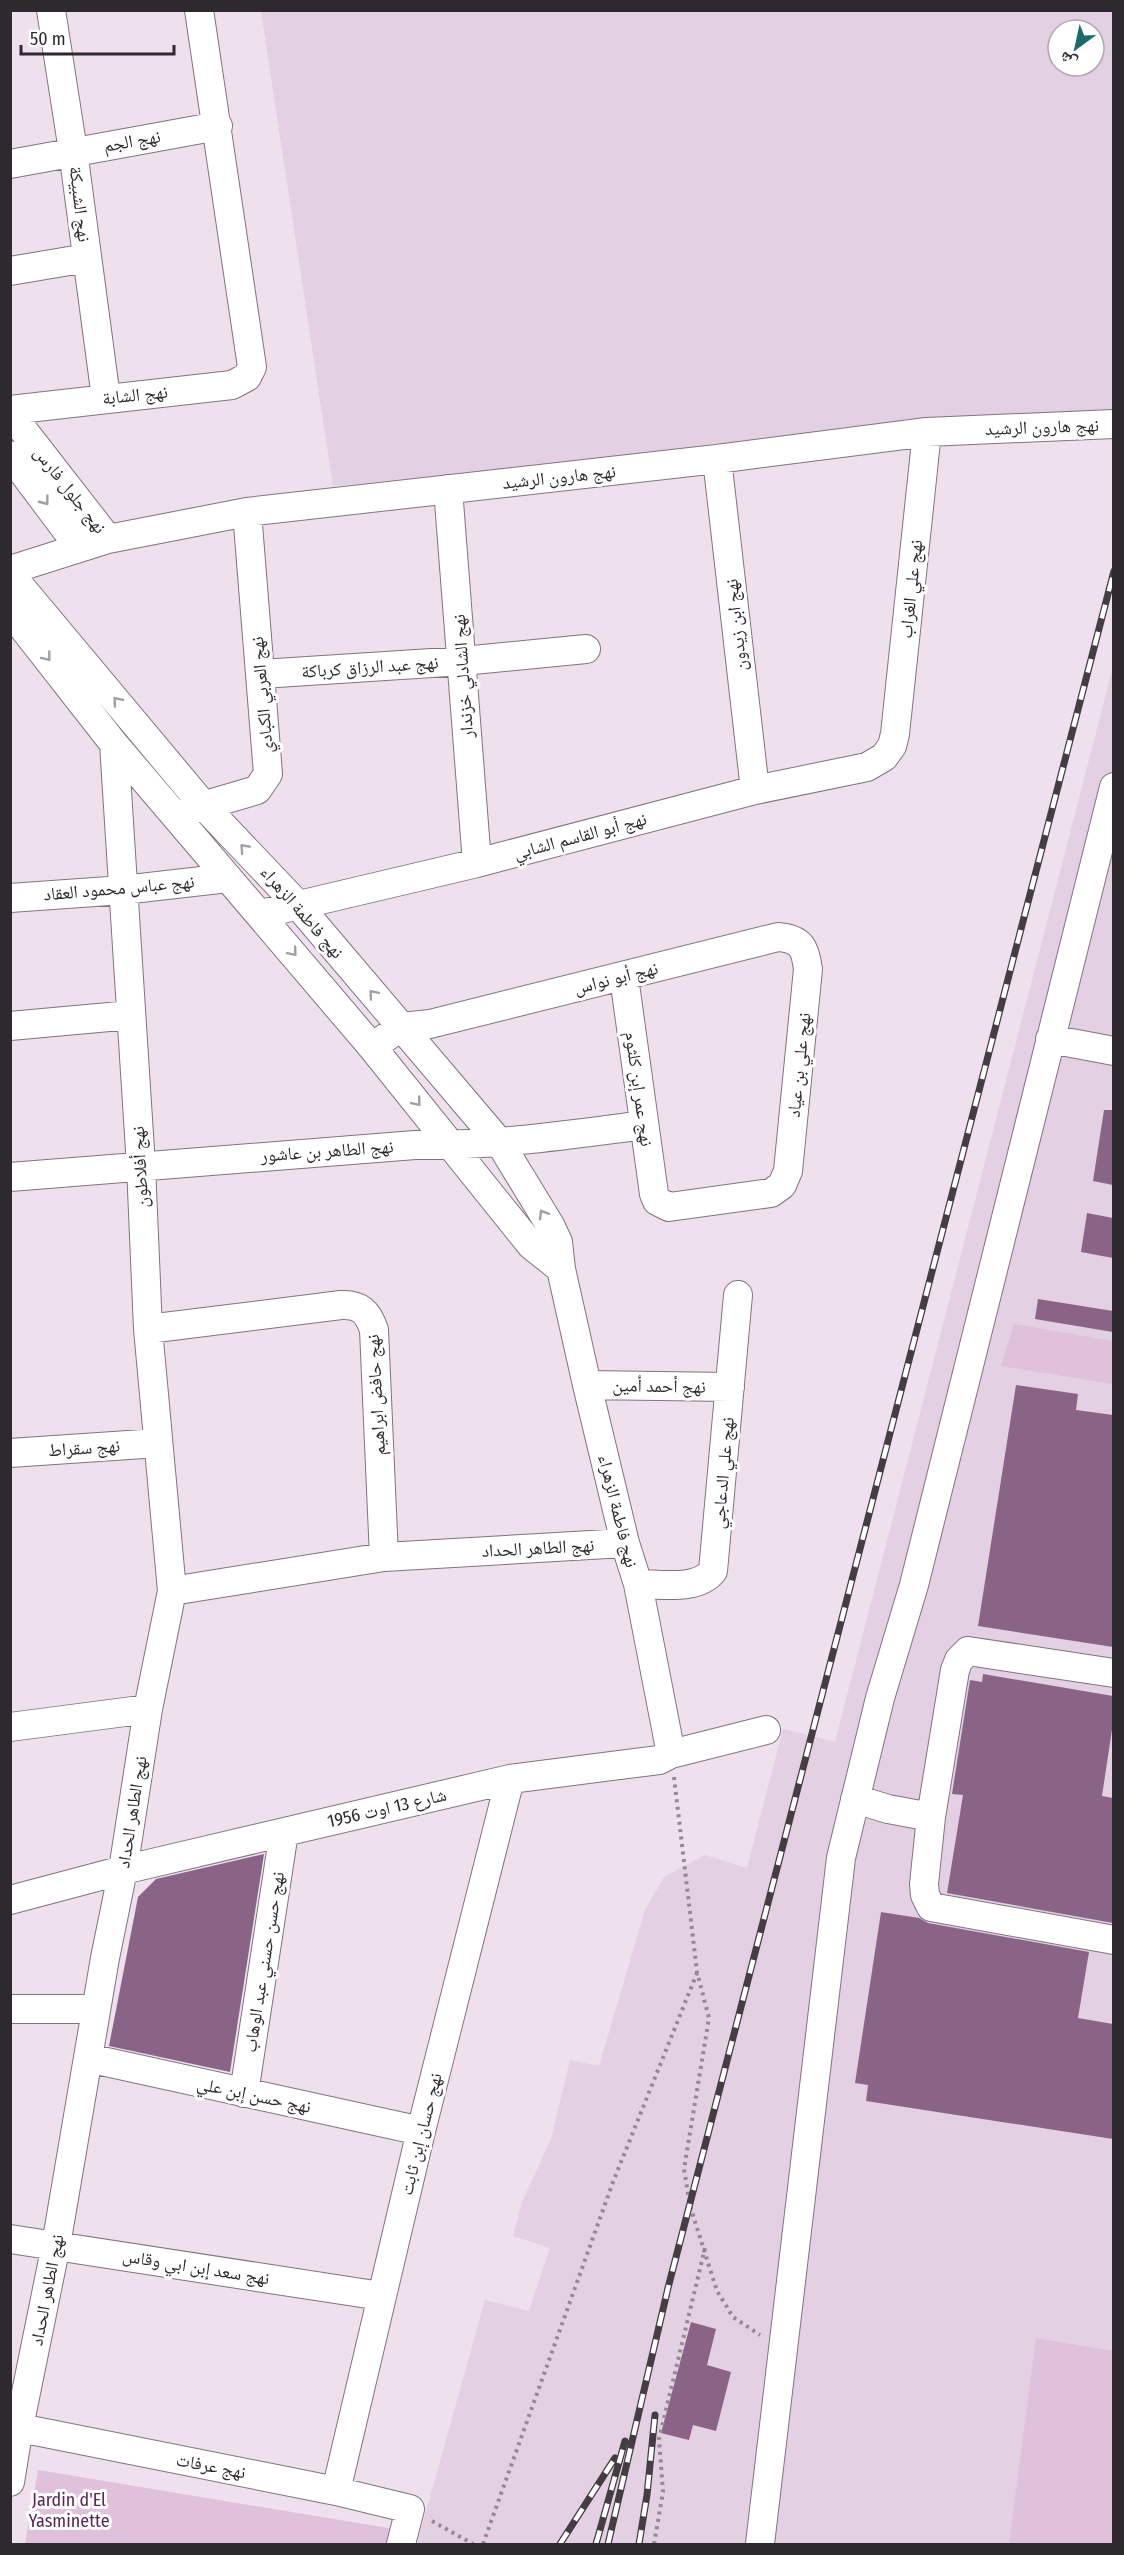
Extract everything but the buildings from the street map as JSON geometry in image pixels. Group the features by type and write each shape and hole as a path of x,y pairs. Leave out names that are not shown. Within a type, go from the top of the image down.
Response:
{"street":[{"name":"نهج الشبيكة","path":"51,10 73,151 106,398"},
{"path":"199,10 218,126"},
{"name":"نهج الجم","path":"10,164 218,126"},
{"name":"نهج الشابة","path":"10,412 106,398 232,385 247,377 252,367 218,126"},
{"path":"10,271 87,258"},
{"name":"نهج جلول فارس","path":"10,412 108,539"},
{"name":"نهج هارون الرشيد","path":"10,572 108,539 247,512 717,459 927,432 1113,424"},
{"name":"نهج علي الغراب","path":"892,746 927,432"},
{"name":"نهج جلول فارس","path":"10,455 79,547"},
{"name":"نهج ابن زيدون","path":"717,459 755,790"},
{"name":"نهج الشادلي خزندار","path":"448,489 477,863"},
{"name":"نهج العربي الكبادي","path":"176,814 257,790 268,774 247,512"},
{"name":"نهج فاطمة الزهراء","path":"10,572 204,806 297,904 401,1027 425,1037 500,1143 554,1233 558,1242 561,1269 587,1385 625,1543 638,1584 671,1754"},
{"name":"نهج فاطمة الزهراء","path":"10,611 114,744 176,814 372,1047 454,1146 531,1245 561,1269"},
{"name":"نهج عبد الرزاق كرباكة","path":"261,674 462,661 586,649"},
{"name":"نهج أفلاطون","path":"114,744 141,1166 148,1329 172,1591"},
{"name":"نهج أبو القاسم الشابي","path":"261,914 477,863 755,790 867,767 884,757 892,746"},
{"path":"760,2544 842,1858 880,1698 914,1585 1113,787"},
{"name":"نهج عباس محمود العقاد","path":"10,898 123,890 228,878"},
{"name":"نهج أبو نواس","path":"425,1037 624,976 778,937 793,938 801,945"},
{"name":"نهج علي بن عياد","path":"657,1201 669,1207 771,1193 782,1185 788,1171 808,969 801,945"},
{"name":"نهج عمر إبن كلثوم","path":"624,976 654,1194 657,1201"},
{"path":"10,1026 131,1015"},
{"path":"372,1047 401,1027"},
{"path":"392,1072 425,1037"},
{"path":"1050,1039 1113,1051"},
{"name":"نهج الطاهر بن عاشور","path":"10,1177 415,1145 454,1146 500,1143 644,1125"},
{"name":"نهج علي الدعاجي","path":"638,1584 697,1583 708,1578 713,1571 738,1295"},
{"name":"نهج حافض ابراهيم","path":"148,1329 341,1305 352,1305 364,1309 375,1330 384,1557"},
{"name":"نهج أحمد أمين","path":"587,1385 730,1387"},
{"name":"نهج سقراط","path":"10,1453 158,1443"},
{"name":"نهج الطاهر الحداد","path":"10,2482 15,2427 56,2245 96,2009 123,1870 148,1709 172,1591 384,1557 625,1543"},
{"path":"1113,1673 968,1651 959,1660 955,1670 931,1817 924,1884 925,1895 931,1907 1113,1940"},
{"path":"10,1727 148,1709"},
{"name":"شارع 13 اوت 1956","path":"10,1900 123,1870 510,1779 659,1760 671,1754 766,1730"},
{"name":"نهج حسان إبن ثابت","path":"336,2491 421,2131 510,1779"},
{"path":"855,1799 888,1809 931,1817"},
{"name":"نهج حسن حسني عبد الوهاب","path":"244,2093 284,1832"},
{"path":"10,2009 96,2009"},
{"name":"نهج حسن إبن علي","path":"88,2058 421,2131"},
{"name":"نهج سعد إبن ابي وقاس","path":"10,2239 381,2296"},
{"name":"نهج عرفات","path":"15,2427 336,2491 410,2509"},
{"path":"401,2544 410,2509"}],"path":[{"path":"671,1754 697,1972 709,2019 684,2169 690,2206 705,2247 717,2291 733,2317 783,2350"},
{"path":"483,2544 613,2182 697,1972"},
{"path":"654,2544 663,2492 659,2439 705,2247"},
{"path":"410,2509 473,2544"}],"shaded area":[{"path":"261,11 1113,11 1113,412 333,486"},
{"path":"1113,667 1113,2544 417,2544 485,2300 529,2311 550,2248 513,2236 522,2202 551,2139 570,2060 599,2066 645,1910 664,1877 705,1855 747,1868 783,1729 835,1742"}],"green space":[{"path":"1014,1324 1113,1341 1113,1384 1001,1366"},
{"path":"1036,2338 1113,2351 1113,2544 1009,2544"},
{"name":"Jardin d'El Yasminette","path":"38,2470 400,2530 397,2544 25,2544"}],"railway":[{"path":"608,2544 668,2288 1114,571"},
{"path":"639,2544 647,2495 655,2415"},
{"path":"596,2544 625,2441"},
{"path":"560,2544 615,2458"}]}
